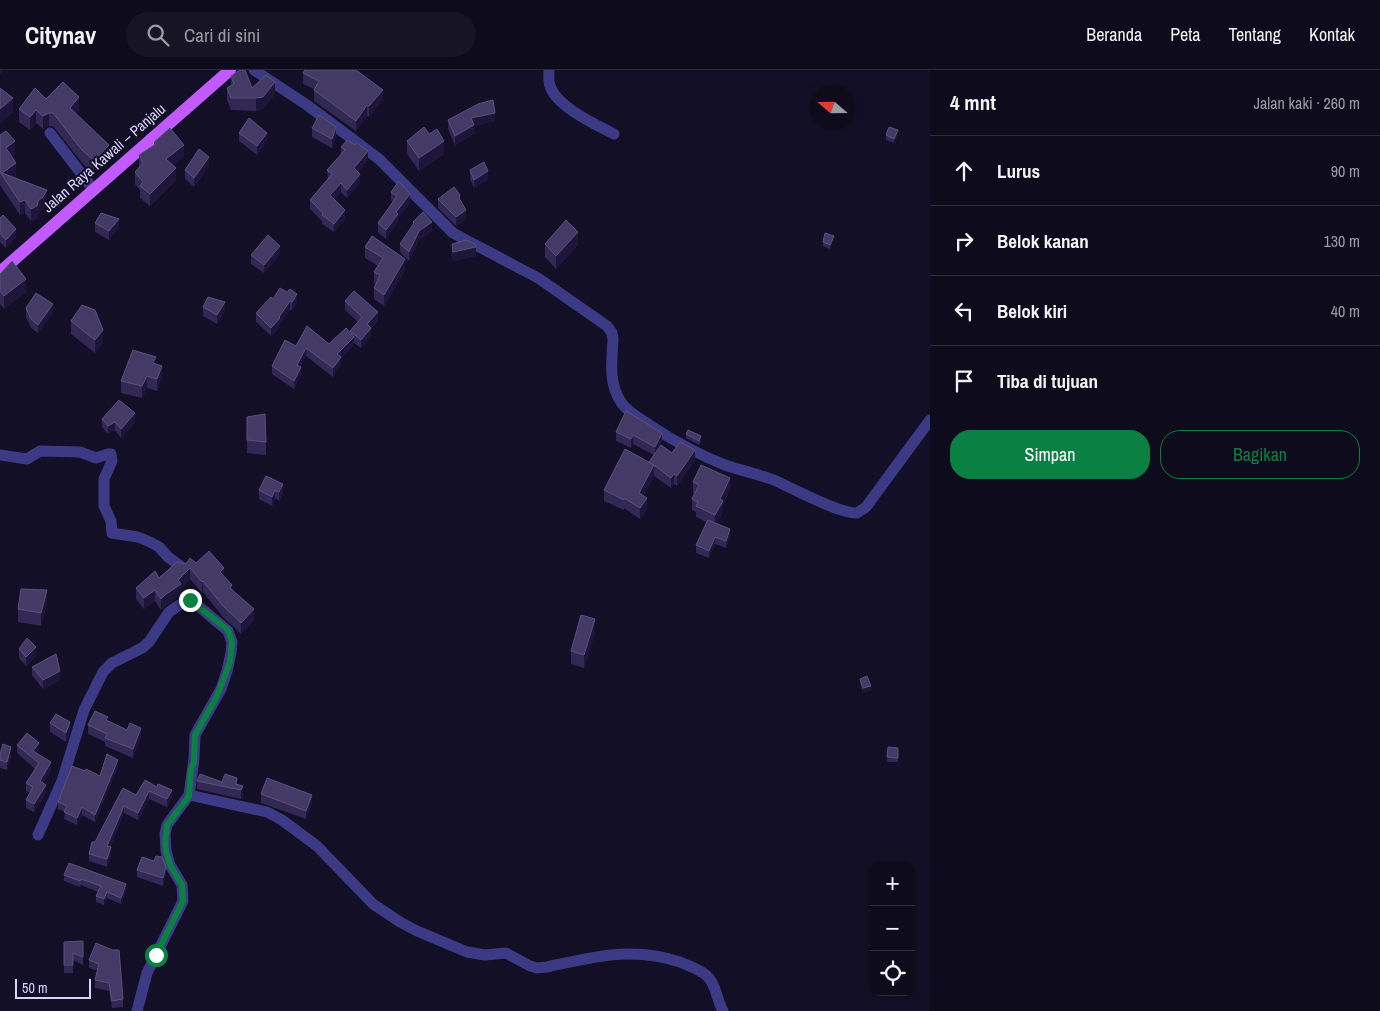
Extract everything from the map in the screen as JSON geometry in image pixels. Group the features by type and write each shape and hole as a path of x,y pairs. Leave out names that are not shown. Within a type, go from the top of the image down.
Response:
{"main road":[{"name":"Jalan Raya Kawali – Panjalu","path":"0,272 93,188 228,71"}],"street":[{"path":"254,70 322,115 379,159 453,233 538,278 606,326 612,333 613,339 611,375 621,402 627,410 645,422 695,451 725,465 774,480 844,512 857,513 866,507 930,420"},
{"path":"549,70 550,84 557,97 585,119 614,134"},
{"path":"50,132 93,188"},
{"path":"0,455 27,459 40,451 80,452 96,458 111,454 112,461 104,479 104,499 105,508 111,521 112,533 138,537 150,542 183,568"},
{"path":"38,835 62,782 84,710 103,672 112,663 142,648 149,642 170,612 187,600 196,604 223,626 231,636 230,662 224,682 195,735 194,762 191,769 189,796 167,825 165,834 166,851 170,865 182,885 183,901 147,973 137,1011"},
{"path":"189,796 266,812 282,820 317,846 373,904 408,927 458,949 482,955 506,953 537,968 613,954 652,955 674,960 708,976 723,1011"}],"building":[{"path":"240,70 245,70 252,88 266,75 275,82 263,97 231,98 227,88 234,84 231,76"},
{"path":"305,70 356,70 383,90 369,106 367,105 356,121 314,90 319,81 303,73"},
{"path":"63,82 79,97 70,108 109,145 94,161 82,150 53,113 43,116 36,110 30,117 19,109 35,88 46,99"},
{"path":"0,88 13,98 0,109"},
{"path":"493,100 495,113 471,118 474,125 455,136 448,120 478,104"},
{"path":"319,115 336,127 332,139 312,128"},
{"path":"249,118 267,133 257,146 239,133"},
{"path":"424,127 429,134 437,129 444,141 419,158 407,141"},
{"path":"889,127 898,130 894,139 886,135"},
{"path":"170,128 184,145 166,159 176,168 150,194 140,186 143,182 135,172 143,163 139,155 156,144 154,142"},
{"path":"6,131 15,141 6,148 16,163 2,173 47,190 38,201 37,206 31,209 25,200 20,202 0,172 0,135"},
{"path":"347,140 355,145 357,143 368,151 354,168 360,174 347,190 341,183 330,195 345,210 334,224 322,215 323,213 310,200 332,174 327,170 345,150 341,147"},
{"path":"199,149 209,157 194,178 185,170"},
{"path":"484,162 488,171 474,180 470,170"},
{"path":"399,181 410,194 396,212 398,214 386,230 378,223 397,196 391,192"},
{"path":"454,187 460,195 459,198 466,210 456,217 438,199"},
{"path":"423,212 432,222 419,231 409,252 400,244 413,222"},
{"path":"101,213 119,219 109,231 95,223"},
{"path":"3,215 16,229 6,240 0,233 0,218"},
{"path":"566,220 578,232 556,256 545,244"},
{"path":"825,233 834,236 830,245 823,242"},
{"path":"268,235 280,246 264,265 251,255"},
{"path":"372,236 405,259 384,295 374,288 380,275 374,272 383,258 365,247"},
{"path":"466,240 475,244 476,247 453,252 452,244"},
{"path":"12,261 26,279 4,296 0,291 0,274"},
{"path":"280,288 287,292 290,289 297,294 271,328 256,313 271,297 273,299"},
{"path":"354,291 378,312 367,324 371,328 361,340 350,331 362,317 345,301"},
{"path":"36,293 53,304 38,325 31,319 26,308"},
{"path":"208,297 225,302 217,315 203,307"},
{"path":"82,305 95,310 103,330 95,340 71,321"},
{"path":"307,326 329,344 346,328 354,337 337,354 341,357 333,368 306,348 297,365 301,367 294,381 272,366 285,340 296,346"},
{"path":"133,350 156,357 153,363 162,366 157,379 147,376 142,386 121,381"},
{"path":"119,400 135,413 121,429 115,422 108,426 102,419"},
{"path":"626,411 662,433 655,447 633,435 631,439 616,432"},
{"path":"265,414 266,442 247,440 247,417"},
{"path":"688,430 701,436 699,441 686,434"},
{"path":"680,442 695,450 677,476 674,474 671,478 649,462 661,445 672,453"},
{"path":"625,449 654,465 639,493 647,498 640,508 624,498 624,500 604,490"},
{"path":"701,465 730,478 720,499 723,501 715,515 696,506 698,502 692,499 699,485 693,482"},
{"path":"266,476 283,484 279,492 275,490 272,497 259,490"},
{"path":"708,520 730,529 726,541 715,537 709,551 696,545"},
{"path":"209,551 224,568 220,572 232,585 230,588 254,609 241,623 223,606 190,568 178,580 181,584 161,599 155,590 144,598 136,588 155,571 159,578 177,562 186,564 190,558 196,563"},
{"path":"21,589 47,590 41,613 18,609"},
{"path":"581,615 595,619 584,655 571,651"},
{"path":"27,638 36,647 26,657 19,649"},
{"path":"56,654 60,671 43,680 32,667"},
{"path":"867,676 871,686 863,688 860,679"},
{"path":"95,711 108,717 106,720 127,730 130,723 141,728 133,749 105,738 107,734 88,725"},
{"path":"56,714 70,722 66,733 50,723"},
{"path":"27,733 39,743 33,751 51,762 40,781 46,785 34,804 26,800 33,787 26,783 39,763 17,745"},
{"path":"3,744 11,747 7,762 0,760"},
{"path":"888,747 898,748 898,758 887,757"},
{"path":"107,754 118,760 95,815 82,807 77,818 64,812 67,806 58,802 72,766 85,771 86,769 100,776"},
{"path":"200,774 222,782 225,774 237,778 236,784 243,786 241,790 197,781"},
{"path":"267,778 312,795 306,811 261,794"},
{"path":"145,780 157,787 158,784 172,790 167,799 149,791 138,813 124,806 107,846 111,847 107,859 89,854 92,842 95,842 123,788 136,795"},
{"path":"156,856 162,857 166,866 163,878 137,870 142,857 154,861"},
{"path":"69,863 126,884 121,898 107,892 104,899 96,896 101,886 64,875"},
{"path":"83,941 83,957 73,953 73,965 64,965 64,942"},
{"path":"96,943 112,950 119,950 123,999 112,1001 109,983 95,980 99,964 89,960"}],"route":[{"path":"156,955 181,908 184,894 182,885 170,865 166,851 165,834 167,825 189,796 191,769 194,762 195,735 224,682 230,662 232,646 228,630 190,600"}]}
